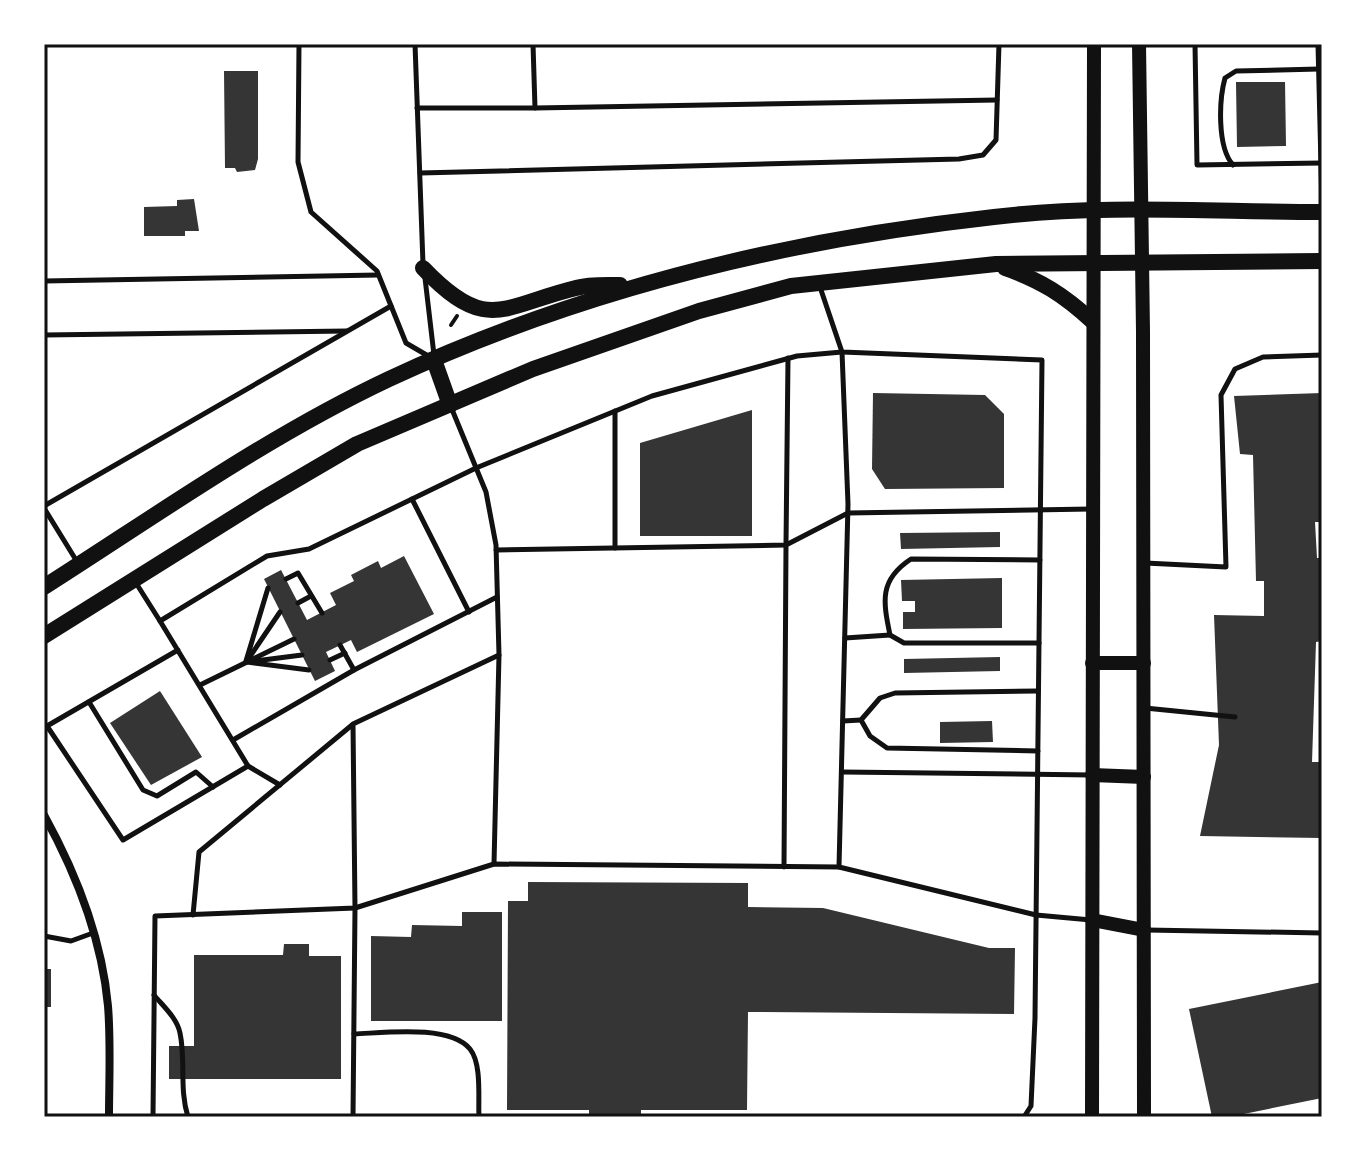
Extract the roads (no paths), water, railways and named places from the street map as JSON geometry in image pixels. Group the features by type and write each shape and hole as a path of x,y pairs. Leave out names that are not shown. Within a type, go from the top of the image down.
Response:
{"main road":[{"path":"1092,1117 1094,44"},
{"path":"1139,44 1144,564 1144,1117"},
{"path":"44,587 267,444 388,380 506,329 645,283 767,252 995,216 1322,212"},
{"path":"44,636 357,444 533,369 699,311 819,282 996,264 1322,261"},
{"path":"996,264 1051,287 1092,321"},
{"path":"423,268 446,292 491,311 526,306 578,287 645,283"},
{"path":"434,360 450,405"},
{"path":"1092,663 1144,663"},
{"path":"1092,775 1144,777"},
{"path":"1092,920 1144,930"}],"street":[{"path":"44,815 81,894 93,933 108,1005 109,1117"}],"lane":[{"path":"299,44 298,162 311,212 378,275 406,343 434,360"},
{"path":"415,44 423,268 434,360"},
{"path":"533,44 535,108"},
{"path":"420,173 959,159 983,155 996,140 999,44"},
{"path":"1195,44 1197,165 1321,163"},
{"path":"1318,44 1322,212"},
{"path":"1233,165 1225,156 1220,95 1225,78 1236,71 1319,69"},
{"path":"417,108 997,100"},
{"path":"44,281 378,275"},
{"path":"819,282 842,352 848,513 839,867"},
{"path":"79,565 44,507 391,306"},
{"path":"44,335 348,331"},
{"path":"160,621 267,556 309,549 476,468 652,396 788,358 842,352 1042,360 1036,915 1031,1106 1024,1117"},
{"path":"1144,564 1169,562 1226,567 1221,395 1235,369 1263,357 1322,355"},
{"path":"784,867 788,358"},
{"path":"450,405 486,492 496,550 499,655 494,864"},
{"path":"615,411 615,548"},
{"path":"412,499 469,612"},
{"path":"496,550 786,545 848,513 1092,509"},
{"path":"890,635 885,586 895,570 911,559 1040,560"},
{"path":"286,579 298,573 322,613"},
{"path":"133,579 248,766 280,785"},
{"path":"246,662 268,588"},
{"path":"298,603 311,596"},
{"path":"233,740 354,670 497,597"},
{"path":"246,662 280,612"},
{"path":"845,638 890,635 904,643 1039,643"},
{"path":"200,685 294,639"},
{"path":"340,645 354,670"},
{"path":"178,650 47,726 123,840 248,766"},
{"path":"330,660 345,653"},
{"path":"246,662 302,655"},
{"path":"193,915 199,852 353,724 499,655"},
{"path":"246,662 309,670"},
{"path":"843,721 861,720 880,698 895,693 1038,691"},
{"path":"89,702 143,790 157,796 196,772 213,787"},
{"path":"1144,707 1235,717"},
{"path":"861,720 870,736 887,748 1038,751"},
{"path":"353,724 353,1117"},
{"path":"842,772 1092,775"},
{"path":"153,1117 155,916 355,908 494,864 839,867 1036,915 1092,920"},
{"path":"1144,930 1322,933"},
{"path":"44,936 71,941 93,933"},
{"path":"154,995 176,1022 180,1034 181,1084 188,1117"},
{"path":"354,1034 424,1032 459,1041 472,1051 479,1117"}]}
